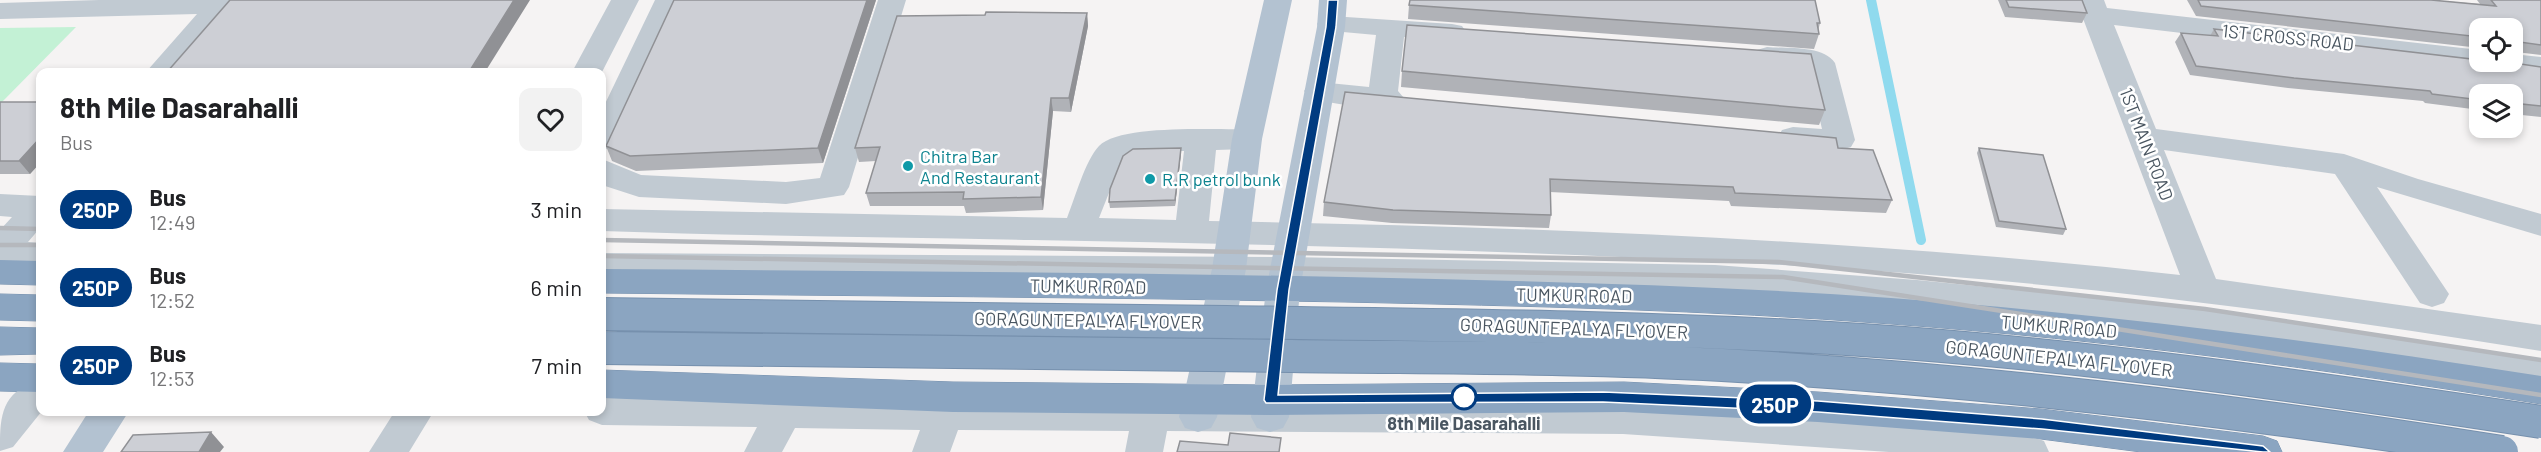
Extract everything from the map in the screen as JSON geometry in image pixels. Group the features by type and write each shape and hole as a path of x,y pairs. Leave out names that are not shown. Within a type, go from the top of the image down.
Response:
{"highway":[{"path":"0,272 36,273"},
{"name":"TUMKUR ROAD","path":"606,281 1226,278 1610,295 1892,311 2142,334 2417,370 2541,390"},
{"path":"0,307 36,308"},
{"name":"GORAGUNTEPALYA FLYOVER","path":"606,315 1501,325 1666,329 1866,340 2036,354 2354,393 2541,422"},
{"path":"0,341 36,341"},
{"name":"GORAGUNTEPALYA FLYOVER","path":"606,348 1498,359 1720,365 1949,382 2158,402 2321,423 2502,452"},
{"path":"0,377 28,394"},
{"path":"606,384 1199,407"},
{"path":"1270,408 1541,396 1624,397 1806,406 2042,424 2263,452"}],"main road":[{"path":"1199,407 1235,234 1247,139 1278,0"},
{"path":"1270,408 1285,279 1332,12"},
{"path":"82,452 107,416"}],"street":[{"path":"589,68 625,0"},
{"path":"606,132 669,0"},
{"path":"606,173 639,186 786,193 833,187 892,0"},
{"path":"0,11 69,5 222,3"},
{"path":"165,68 222,3"},
{"name":"1ST CROSS ROAD","path":"2094,8 2469,58"},
{"name":"1ST MAIN ROAD","path":"2094,8 2203,289"},
{"path":"1332,12 1391,27 1474,33"},
{"path":"1382,98 1391,27"},
{"path":"1745,54 1820,62 1840,140 1764,135"},
{"path":"2523,64 2541,66"},
{"path":"1319,91 1418,101"},
{"path":"2144,137 2344,164 2407,187 2541,225"},
{"path":"1078,231 1108,155 1118,146 1134,142 1247,139"},
{"path":"1191,233 1201,140"},
{"path":"2344,164 2432,294"},
{"path":"774,224 786,193"},
{"path":"0,205 36,207"},
{"path":"0,252 36,212"},
{"path":"606,220 1293,235 1689,249 1865,258 2203,289 2434,320 2541,338"},
{"path":"0,252 36,255"},
{"path":"606,265 1226,278"},
{"path":"1285,279 1715,277 1917,293 2216,323 2541,373"},
{"path":"0,436 28,394"},
{"path":"606,410 944,415 1147,434 1199,407 1270,408 1623,419 1939,440 2031,452"},
{"path":"763,452 784,413"},
{"path":"931,452 944,415"},
{"path":"388,452 412,416"}],"green space":[{"path":"76,27 0,104 0,28"}],"building":[{"path":"230,0 514,0 472,68 170,68"},
{"path":"674,0 867,0 818,148 630,156 606,146"},
{"path":"1410,0 1815,0 1820,23 1817,23 1819,34 1409,5"},
{"path":"2006,0 2082,0 2087,13 2009,7"},
{"path":"2198,0 2431,0 2496,6 2491,0 2541,0 2541,45 2523,42 2523,18 2469,18 2469,36 2201,6"},
{"path":"986,12 1087,13 1069,98 1051,98 1041,197 963,199 964,192 866,193 880,147 855,148 897,16 985,15"},
{"path":"1407,25 1811,54 1825,110 1402,71"},
{"path":"2214,29 2469,59 2469,72 2523,72 2523,64 2541,67 2541,106 2523,104 2523,84 2469,84 2469,99 2432,94 2430,91 2196,66 2181,33 2218,36"},
{"path":"1345,92 1836,138 1838,148 1873,150 1892,200 1735,193 1733,187 1550,179 1551,215 1393,210 1324,202"},
{"path":"0,102 36,102 36,142 19,161 0,161"},
{"name":"R.R petrol bunk","path":"1181,148 1175,200 1109,202 1110,189 1123,156 1133,149"},
{"path":"1979,148 2043,155 2066,229 1999,221"},
{"path":"211,432 199,452 121,452 133,435"},
{"path":"1230,433 1281,438 1279,452 1177,452 1180,441 1228,445"}],"waterway":[{"path":"1871,0 1921,240"}],"railway":[{"path":"0,228 36,229"},
{"path":"606,240 1779,262 2205,309 2541,360"},
{"path":"0,245 36,245"},
{"path":"606,256 1783,277 2541,395"}],"bus line":[{"name":"250P","path":"1333,0 1331,27 1283,290 1270,400 1541,396 1624,397 1818,406 2042,424 2263,452"}],"place":[{"name":"Chitra Bar And Restaurant","path":"908,166"},
{"name":"R.R petrol bunk","path":"1150,179"},
{"name":"8th Mile Dasarahalli","path":"1464,397"}]}
